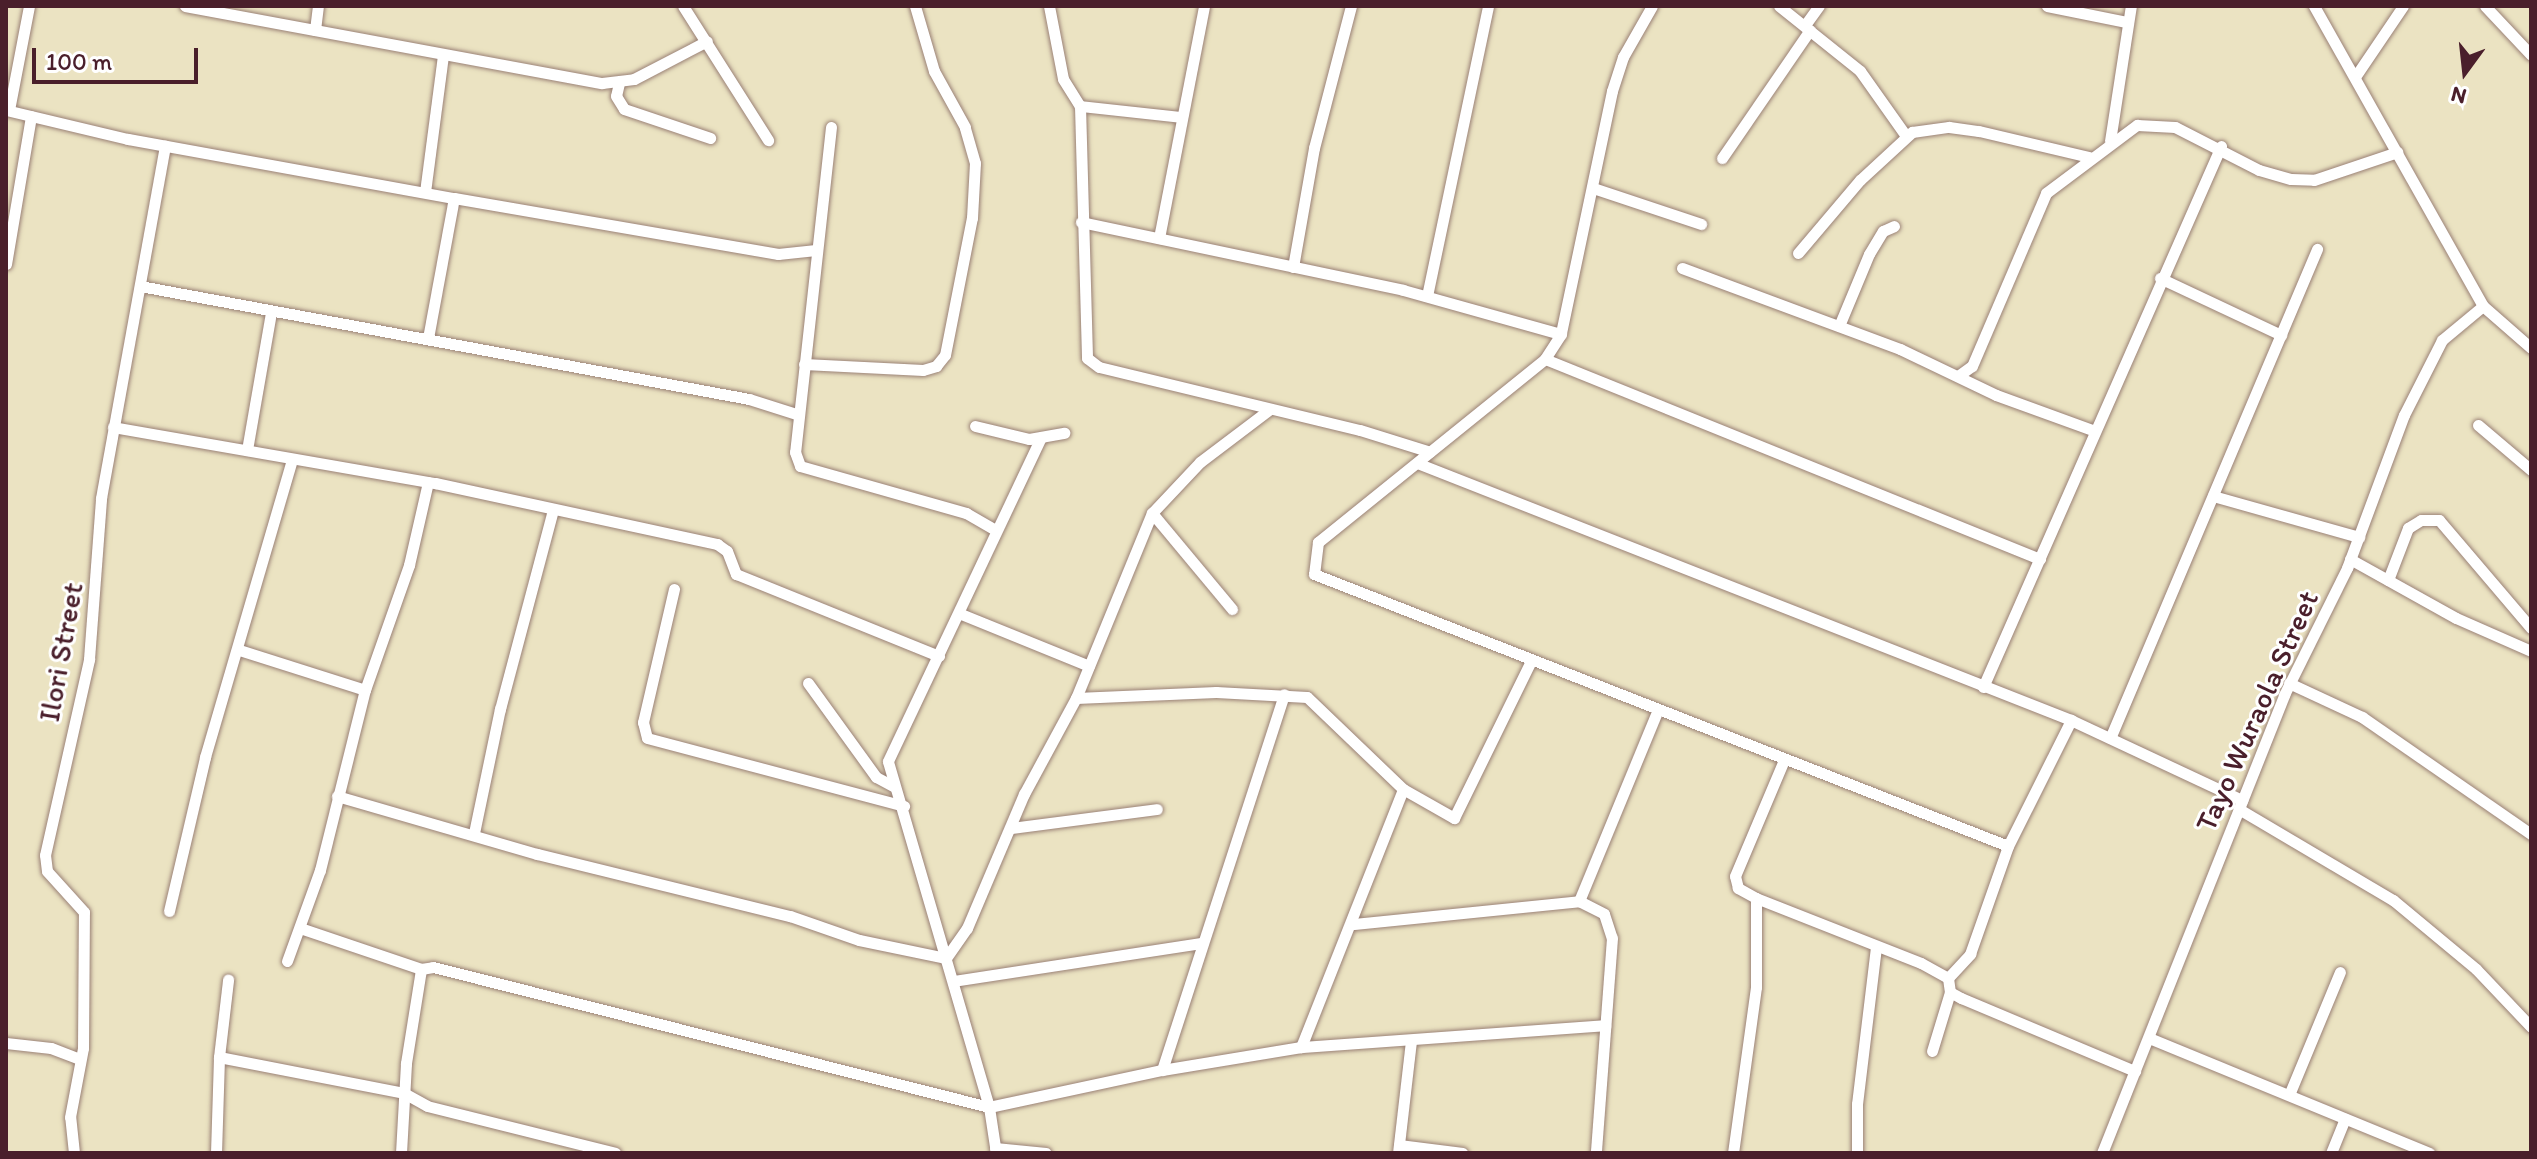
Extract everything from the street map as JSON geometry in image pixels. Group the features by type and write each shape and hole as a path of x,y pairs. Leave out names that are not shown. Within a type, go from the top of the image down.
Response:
{"street":[{"path":"29,6 8,110 165,146 454,198 778,254 816,250"},
{"path":"185,6 443,55 619,83 707,41"},
{"path":"315,30 318,6"},
{"path":"683,6 768,140"},
{"path":"804,364 923,370 945,355 972,218 975,163 965,127 934,71 915,6"},
{"path":"1049,6 1063,79 1080,106 1086,347 1092,364 1430,452"},
{"path":"1159,238 1204,6"},
{"path":"1293,267 1314,148 1351,6"},
{"path":"1427,296 1488,6"},
{"path":"1652,6 1623,57 1612,91 1561,334 1545,359 1318,542 1314,574 1657,712 2008,846"},
{"path":"1779,6 1860,71 1906,136"},
{"path":"1722,158 1808,28 1819,6"},
{"path":"2047,6 2126,22"},
{"path":"2110,141 2126,22 2131,6"},
{"path":"2314,6 2483,306 2531,348"},
{"path":"2355,77 2403,6"},
{"path":"2485,6 2531,55"},
{"path":"425,192 443,55"},
{"path":"619,83 616,96 624,109 710,138"},
{"path":"1080,106 1181,117"},
{"path":"6,264 31,116"},
{"path":"1975,385 1972,366 2035,211 2046,193 2110,141 2137,125 2154,123 2221,146 2259,170 2291,179 2314,180 2397,152"},
{"path":"831,127 795,452 800,466 966,513 994,529"},
{"path":"1798,253 1906,136 1949,127 2089,157"},
{"name":"Ilori Street","path":"74,1153 70,1117 80,1059 84,912 44,866 89,659 101,498 165,146"},
{"path":"1983,687 2160,278 2221,146"},
{"path":"1593,188 1701,224"},
{"path":"428,338 454,198"},
{"path":"1081,222 1427,296 1561,334"},
{"path":"1839,326 1869,254 1883,231 1894,226"},
{"path":"2111,736 2317,249"},
{"path":"1682,268 1839,326 1975,385 2095,431"},
{"path":"2160,278 2281,335"},
{"path":"140,286 271,313 428,338 749,399 799,415"},
{"name":"Tayo Wuraola Street","path":"2102,1153 2289,683 2350,559 2404,415 2442,340 2483,306"},
{"path":"247,450 271,313"},
{"path":"1545,359 2040,559"},
{"path":"1958,376 1972,366"},
{"path":"946,958 967,928 1011,828 1076,698 1152,513 1200,462 1270,409"},
{"path":"2478,425 2531,470"},
{"path":"975,426 1040,439 1064,433"},
{"path":"113,427 428,482 717,544 727,551 736,574 939,656"},
{"path":"1040,439 994,529 961,614 888,761 893,786 904,806 989,1107 995,1150 1046,1153"},
{"path":"169,911 205,757 239,650 292,459"},
{"path":"1417,463 2111,736 2241,804 2393,900 2476,969 2531,1027"},
{"path":"287,961 300,928 365,690 409,565 428,482"},
{"path":"2213,496 2359,537"},
{"path":"474,833 500,709 553,510"},
{"path":"1152,513 1232,609"},
{"path":"2388,580 2408,528 2421,520 2439,520 2531,628"},
{"path":"2350,559 2531,651"},
{"path":"674,589 643,722 647,738 904,806"},
{"path":"961,614 1089,666"},
{"path":"239,650 365,690"},
{"path":"1076,698 1216,692 1307,697 1403,789 1445,817 1458,814 1531,661"},
{"path":"808,683 876,777 893,786"},
{"path":"2289,683 2362,717 2529,830"},
{"path":"1162,1070 1284,694"},
{"path":"1579,901 1657,712"},
{"path":"1948,978 1970,954 2008,846 2071,720"},
{"path":"1784,760 1735,876 1738,888 1948,978"},
{"path":"1301,1047 1325,978 1354,924 1403,789"},
{"path":"337,796 474,833 537,854 790,916 859,940 946,958"},
{"path":"1011,828 1157,809"},
{"path":"1733,1153 1756,987 1756,898"},
{"path":"1354,924 1579,901 1604,914 1612,927 1596,1153"},
{"path":"300,928 421,969 433,967 989,1107 1162,1070 1301,1047 1605,1025"},
{"path":"953,981 1202,943"},
{"path":"1857,1153 1857,1104 1876,946"},
{"path":"401,1153 404,1093 421,969"},
{"path":"2289,1095 2340,972"},
{"path":"1932,1051 1950,992 1948,978"},
{"path":"216,1153 219,1057 228,980"},
{"path":"1950,992 2135,1071"},
{"path":"2149,1038 2429,1153"},
{"path":"1411,1041 1399,1149 1462,1153"},
{"path":"6,1043 51,1048 80,1059"},
{"path":"219,1057 404,1093 427,1106 615,1153"},
{"path":"2331,1153 2345,1119"}]}
